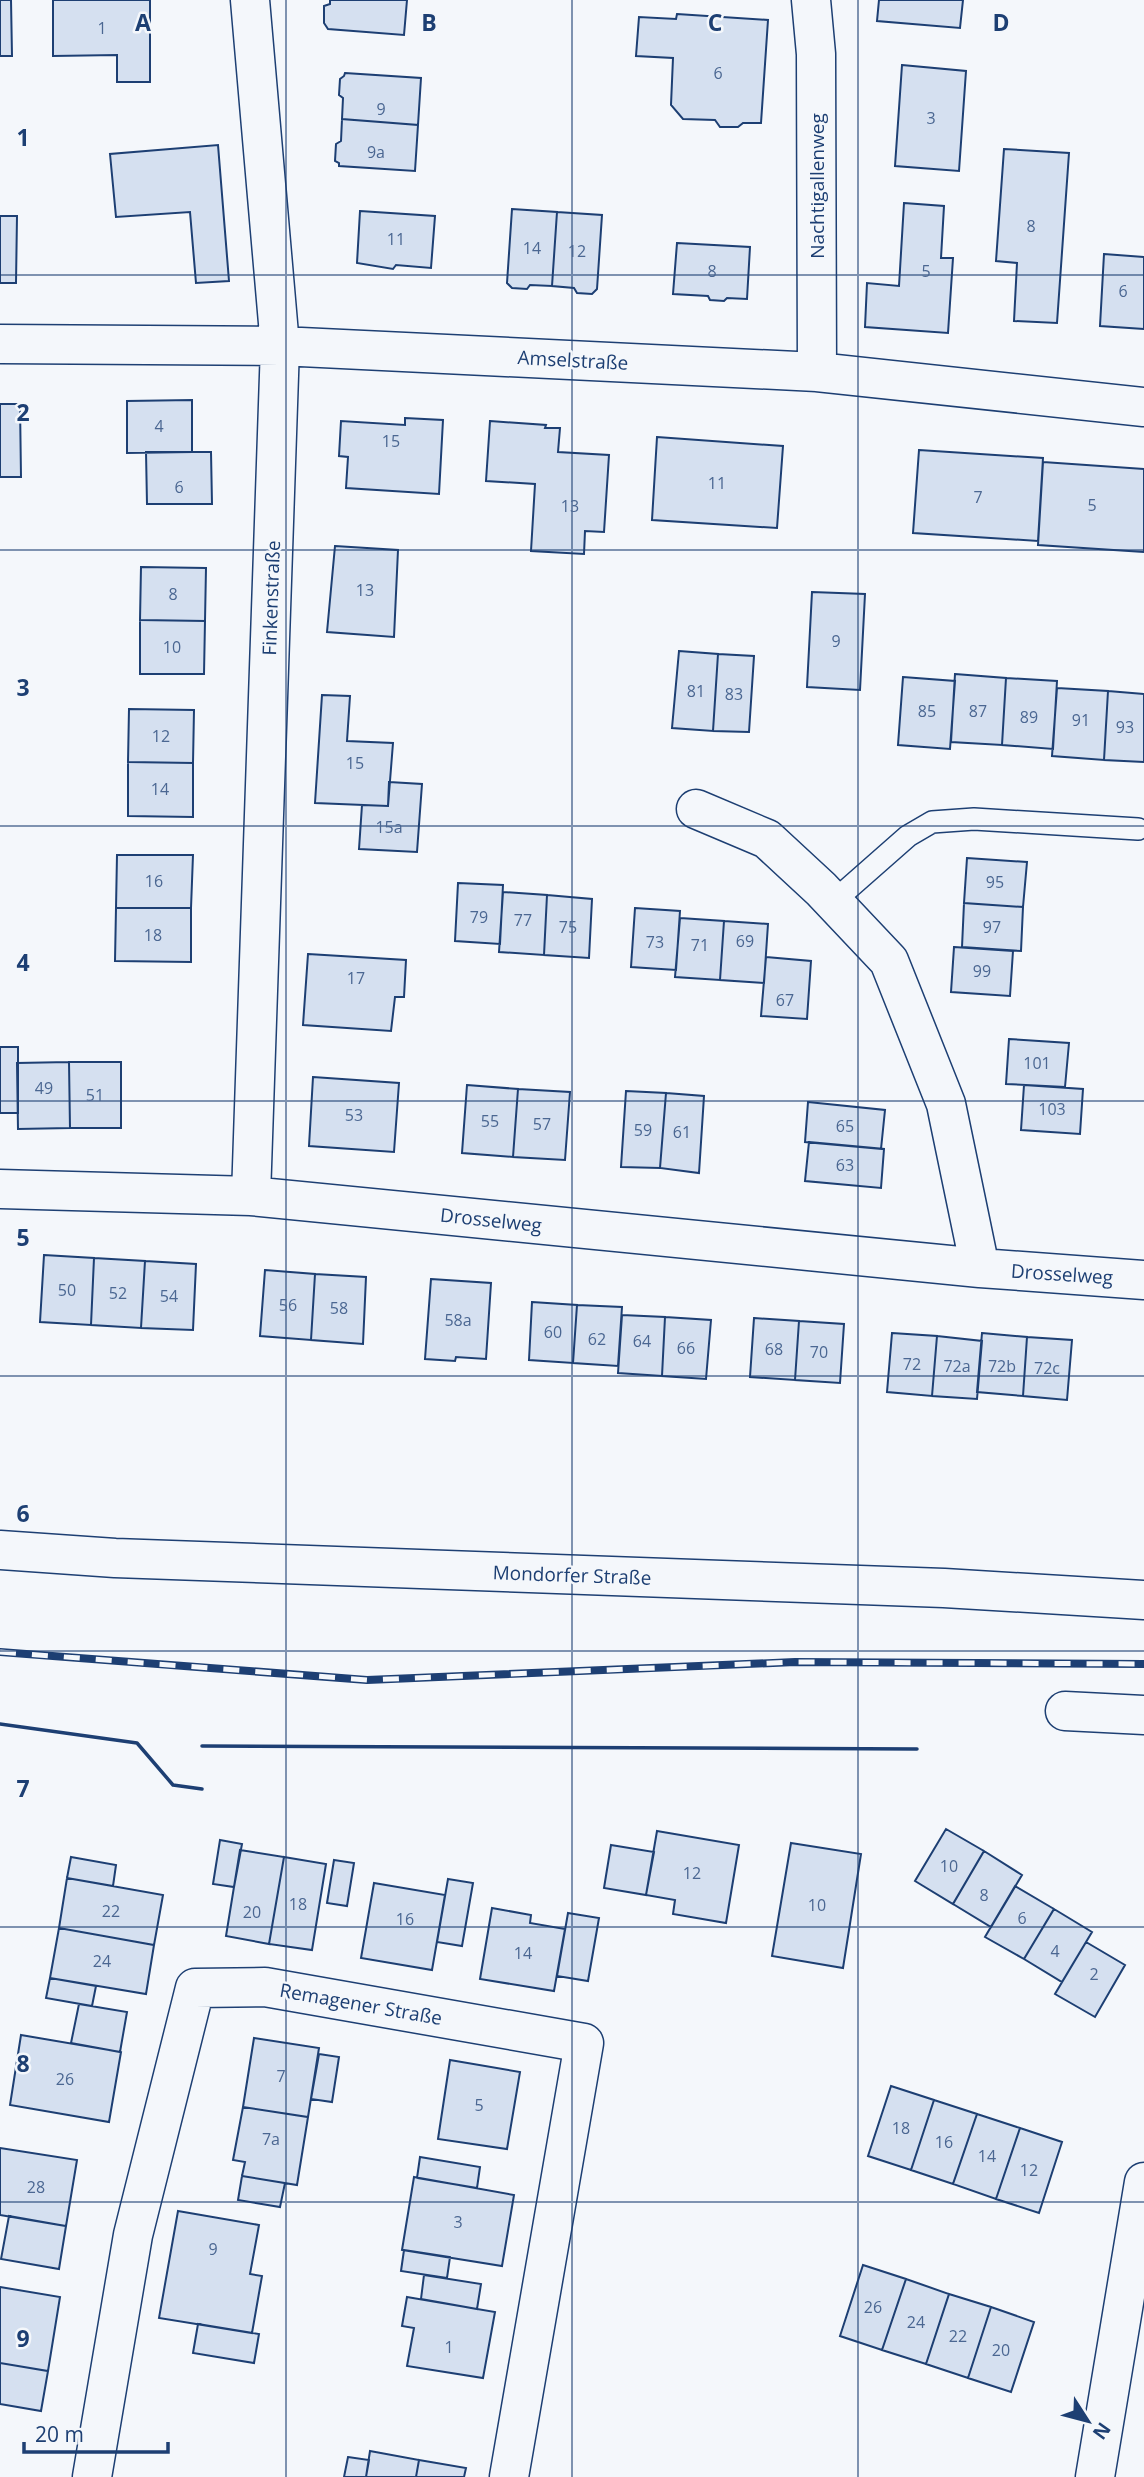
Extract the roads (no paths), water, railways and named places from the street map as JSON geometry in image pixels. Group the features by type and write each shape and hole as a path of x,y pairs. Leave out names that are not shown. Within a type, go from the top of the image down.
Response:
{"street":[{"name":"Finkenstraße","path":"250,0 280,346 251,1196"},
{"name":"Nachtigallenweg","path":"811,0 816,54 817,372"},
{"name":"Amselstraße","path":"0,344 280,346 817,372 1144,407"},
{"path":"696,809 766,839 833,902 889,961 946,1104 980,1268"},
{"name":"Drosselweg","path":"0,1189 251,1196 980,1268 1144,1280"},
{"name":"Mondorfer Straße","path":"0,1550 115,1558 944,1588 1144,1600"},
{"path":"1065,1711 1144,1715"},
{"name":"Remagener Straße","path":"92,2477 133,2235 195,1988 265,1987 584,2043 509,2477"},
{"path":"1095,2477 1144,2182"}],"lane":[{"path":"833,902 908,836 932,821 974,819 1138,829"}],"railway":[{"path":"0,1652 367,1680 795,1662 1144,1664"}]}
